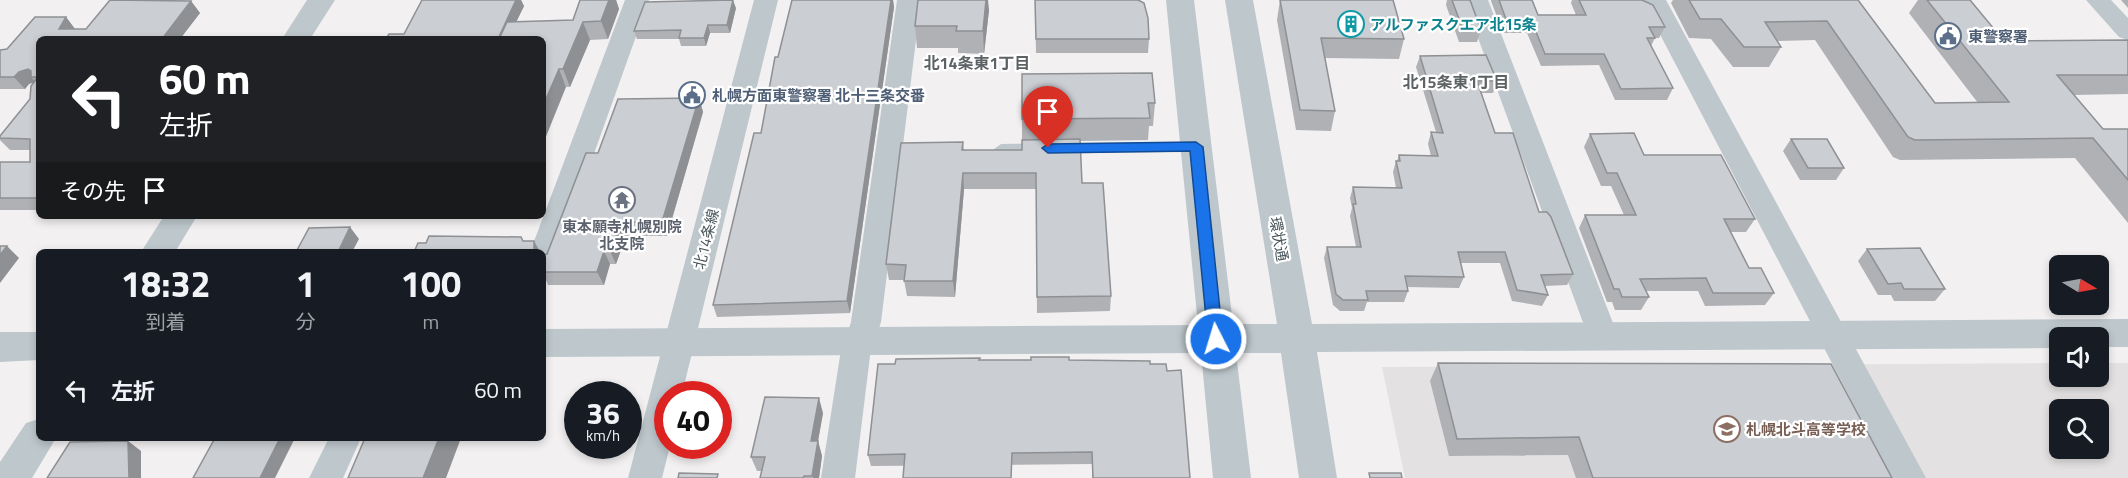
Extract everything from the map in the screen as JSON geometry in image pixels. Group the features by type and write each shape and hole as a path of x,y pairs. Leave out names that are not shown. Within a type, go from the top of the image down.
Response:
{"street":[{"path":"298,36 321,0"},
{"path":"546,249 637,0"},
{"name":"北14条線","path":"645,478 766,0"},
{"path":"838,478 858,341 866,322 909,0"},
{"path":"1180,0 1232,478"},
{"name":"環状通","path":"1239,0 1297,338 1318,478"},
{"path":"1476,0 1603,336"},
{"path":"1654,0 1908,478"},
{"path":"2098,0 2128,32"},
{"path":"160,249 179,219"},
{"path":"546,343 679,344 2128,333"},
{"path":"0,346 36,346"},
{"path":"11,478 36,440"},
{"path":"326,478 344,441"}],"lane":[{"path":"1001,148 1196,147"}],"shaded area":[{"name":"札幌北斗高等学校","path":"2049,363 2049,387 2109,387 2109,363 2128,363 2128,478 1405,478 1382,367"}],"building":[{"path":"110,0 191,1 164,36 36,36 36,77 31,77 31,71 28,69 19,72 14,77 0,77 0,50 7,49 35,17 66,17 59,29 86,29"},
{"path":"422,0 516,0 499,36 388,36 389,34 404,34"},
{"path":"580,0 609,0 601,21 583,22 563,69 559,69 546,99 546,36 500,36 507,22 573,20"},
{"path":"733,0 727,25 708,25 704,38 679,38 681,30 634,31 645,2"},
{"path":"792,0 891,0 847,301 713,305 754,133 761,133 775,57 778,57"},
{"path":"918,0 986,0 983,31 956,31 957,26 915,26"},
{"path":"1035,0 1138,0 1144,3 1148,18 1149,39 1036,39"},
{"path":"1280,0 1393,0 1404,39 1321,38 1335,111 1300,110"},
{"path":"1452,0 1470,0 1481,30 1463,30"},
{"path":"1499,0 1532,0 1538,15 1586,15 1579,0 1642,0 1653,5 1665,27 1649,27 1655,38 1647,38 1673,88 1621,89 1604,54 1545,54 1532,22 1507,22"},
{"path":"1689,0 1858,0 1935,103 2009,102 1927,0 1970,0 2004,41 2128,40 2128,75 2057,75 2103,129 2128,129 2128,180 2093,138 1915,140 1908,137 1827,21 1765,22 1781,47 1744,47 1721,19 1700,19"},
{"path":"1486,55 1497,81 1477,81 1495,133 1513,133 1539,212 1547,212 1551,217 1573,274 1541,275 1548,295 1517,290 1505,252 1458,252 1464,277 1405,276 1408,291 1366,291 1368,300 1343,300 1336,294 1327,247 1361,247 1353,204 1356,204 1353,187 1402,188 1396,161 1400,161 1399,155 1438,156 1431,132 1443,133 1420,56"},
{"path":"1152,73 1155,103 1148,103 1150,118 1022,119 1022,74"},
{"path":"36,80 36,198 0,198 0,162 30,162 30,139 0,138 0,136 30,99 31,86"},
{"path":"699,98 662,222 620,222 610,251 604,251 597,272 546,272 546,254 586,153 598,153 618,99"},
{"path":"1634,133 1644,155 1721,155 1755,219 1724,219 1749,268 1761,268 1774,293 1713,293 1706,278 1640,279 1649,297 1622,297 1619,289 1614,289 1585,215 1636,215 1617,173 1607,173 1590,134"},
{"path":"1080,139 1082,183 1103,183 1111,296 1037,297 1036,173 963,173 953,281 904,281 906,265 886,264 901,143 963,142 962,150 1022,150 1022,140"},
{"path":"1791,139 1827,139 1844,168 1808,168"},
{"path":"350,227 339,249 298,249 309,228"},
{"path":"429,236 521,237 523,241 534,241 534,249 415,249 418,243 426,243"},
{"path":"0,246 7,246 0,255"},
{"path":"1920,248 1945,289 1904,289 1901,283 1888,284 1867,249"},
{"path":"1031,357 1150,361 1150,364 1166,364 1167,371 1181,370 1190,478 1093,478 1092,452 1012,453 1011,478 903,478 905,454 868,455 878,364 895,364 896,359 1031,360"},
{"path":"1438,363 1831,364 1892,478 1593,478 1579,437 1457,439"},
{"path":"765,397 819,398 811,441 818,441 812,476 760,478 765,457 751,457"},
{"path":"128,441 129,478 47,478 70,442"},
{"path":"213,441 278,441 260,478 193,478"},
{"path":"364,441 438,441 423,478 348,478"},
{"path":"679,473 718,474 717,478 678,478"},
{"path":"1369,473 1401,473 1402,478 1370,478"}],"place":[{"name":"アルファスクエア北15条","path":"1351,24"},
{"name":"東警察署","path":"1948,36"},
{"name":"札幌方面東警察署 北十三条交番","path":"692,95"},
{"name":"東本願寺札幌別院 北支院","path":"622,200"},
{"name":"札幌北斗高等学校","path":"1727,429"}],"district":[{"name":"北14条東1丁目","path":"977,63"},
{"name":"北15条東1丁目","path":"1456,82"}],"route":[{"path":"1048,148 1196,147 1216,339"}]}
